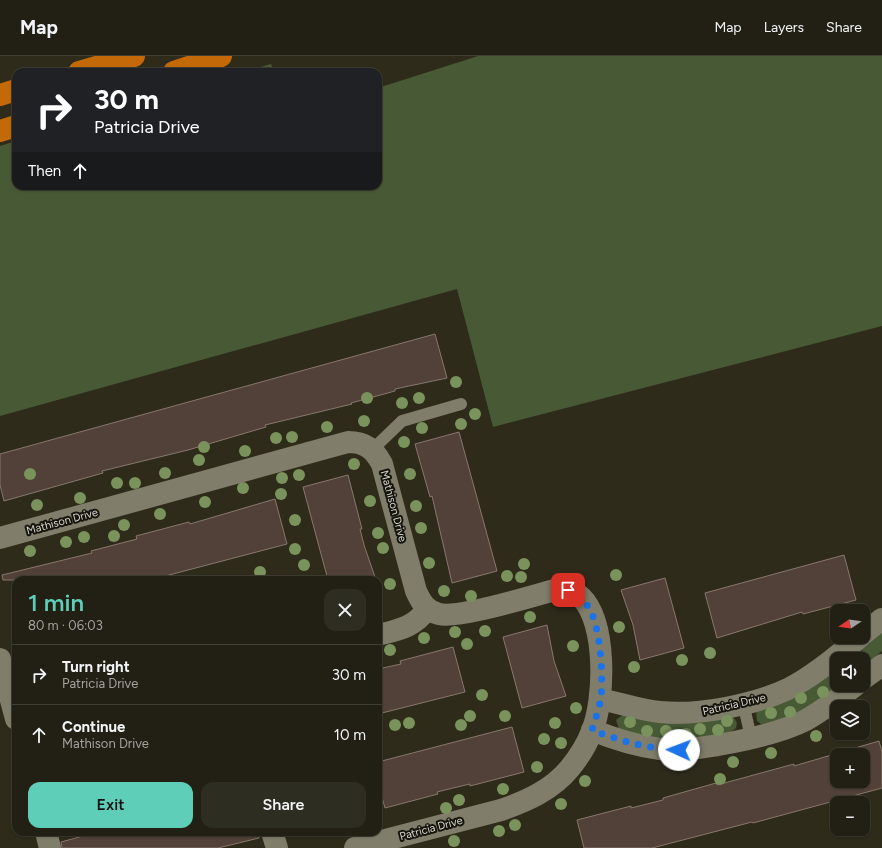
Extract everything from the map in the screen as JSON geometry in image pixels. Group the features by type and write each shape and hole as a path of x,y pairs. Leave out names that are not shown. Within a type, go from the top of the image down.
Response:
{"highway":[{"path":"93,68 134,56"},
{"path":"186,68 221,56"},
{"path":"0,95 12,91"},
{"path":"0,131 12,127"}],"street":[{"name":"Mathison Drive","path":"0,538 348,442 365,444 372,449 382,464 416,592 421,602 428,609"},
{"path":"382,634 407,628 416,622 428,609 437,614 457,615 556,590 568,590 580,596 588,606 594,619 602,665 600,699"},
{"path":"870,628 882,619"},
{"name":"Patricia Drive","path":"355,848 501,810 528,800 553,785 570,768 584,747 592,730 600,699 659,712 701,713 743,703 788,689 853,648"},
{"path":"0,659 12,705"},
{"path":"592,730 613,738 660,749 679,750 751,737 787,728 824,709 845,692"},
{"path":"47,836 50,848"},
{"path":"273,836 276,848"}],"lane":[{"path":"372,449 402,421 460,404"},
{"path":"743,703 751,737"}],"green space":[{"path":"478,56 882,56 882,326 493,427 457,289 0,416 0,146 12,142 12,190 382,190 382,87"},
{"path":"271,64 272,68 258,68"},
{"path":"882,630 882,651 872,659 870,659 870,652 862,652 861,647 865,644 870,644 870,640"},
{"path":"830,670 831,692 803,710 783,719 761,724 757,721 756,712"},
{"path":"625,713 733,716 737,723 736,728 729,733 720,736 688,741 666,740 619,729 616,720"}],"building":[{"path":"435,334 447,378 395,389 395,391 351,403 352,404 265,425 266,427 188,450 102,471 103,473 4,501 0,485 0,454"},
{"path":"459,432 497,571 452,583 432,496 430,497 415,444"},
{"path":"348,475 362,529 360,529 364,545 375,576 327,576 303,487"},
{"path":"275,499 287,544 165,576 12,576 12,580 3,580 2,575 92,553 91,551 137,539 136,536 189,522 190,524"},
{"path":"844,555 856,600 841,604 830,604 830,607 803,614 802,612 717,638 705,593"},
{"path":"665,578 684,648 640,660 633,625 621,590"},
{"path":"547,625 554,661 566,696 522,708 503,637"},
{"path":"453,647 465,692 382,713 382,668 401,664 400,661"},
{"path":"512,727 524,772 470,786 470,784 437,792 438,794 385,808 382,797 382,761"},
{"path":"879,741 882,752 882,788 853,796 830,796 830,802 652,848 584,848 577,820 631,806 631,808 663,800 663,798 716,783 717,785 794,764 794,766 830,755 830,788 870,788 870,748 855,748"},
{"path":"83,836 259,836 259,838 218,848 62,848 61,842"}],"route":[{"path":"568,590 580,596 588,606 594,619 599,644 602,665 602,682 600,699 592,730 613,738 639,745 660,749 679,750"}]}
